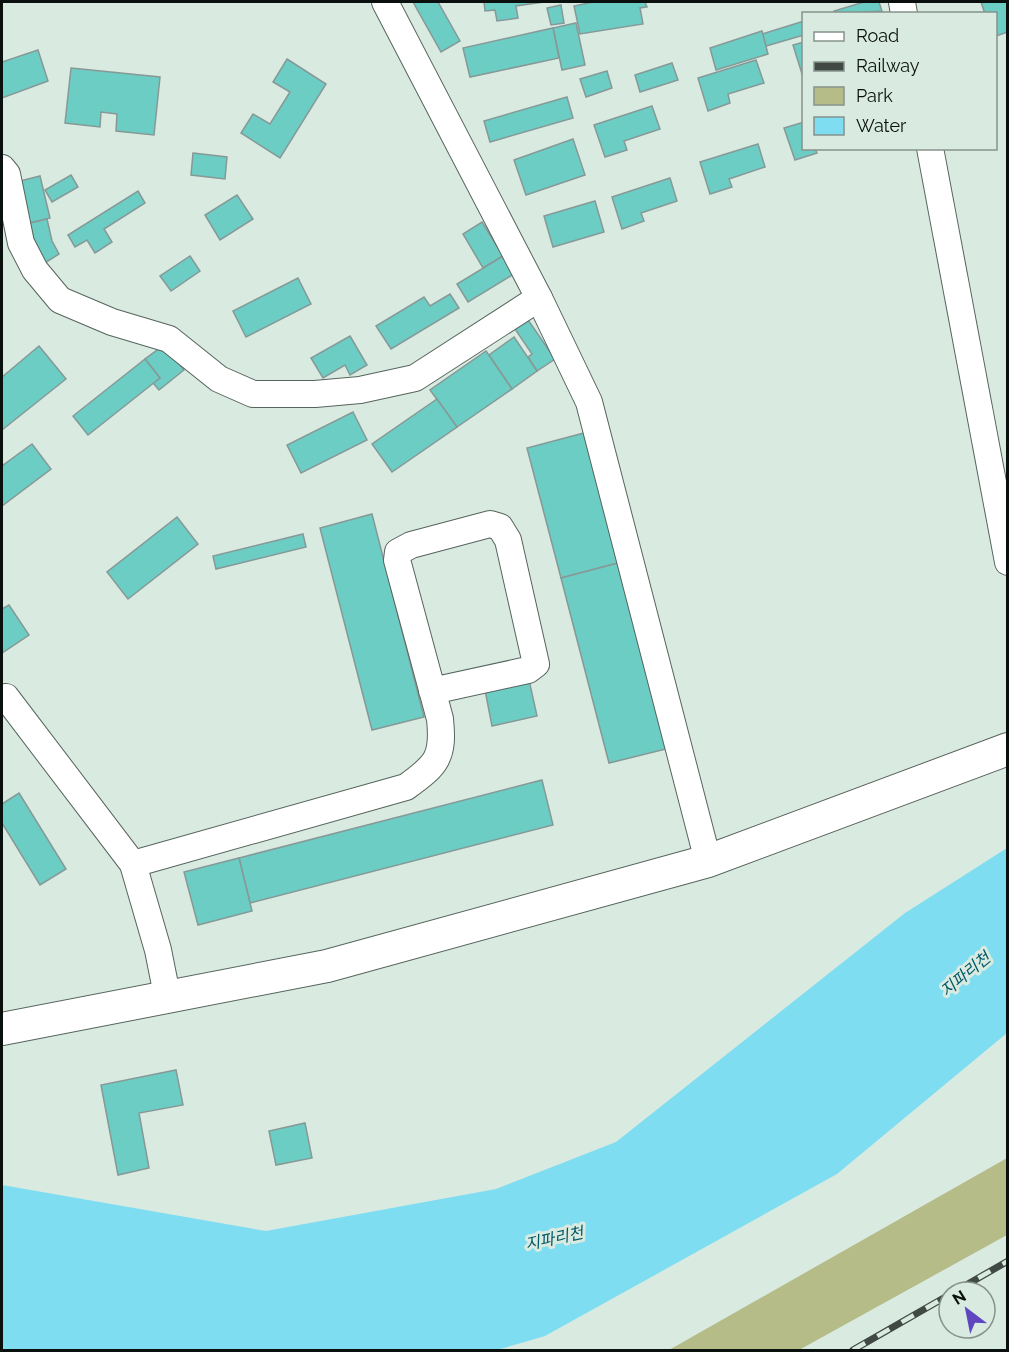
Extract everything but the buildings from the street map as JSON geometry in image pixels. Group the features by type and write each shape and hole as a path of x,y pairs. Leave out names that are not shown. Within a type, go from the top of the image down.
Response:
{"main road":[{"path":"2,1029 167,995 327,966 708,861 1008,749"}],"street":[{"path":"385,2 539,298 589,402 708,861"},
{"path":"930,150 1008,562"},
{"path":"2,168 7,174 21,243 35,270 60,300 112,322 169,339 219,379 253,394 315,394 360,390 415,378 539,298"},
{"path":"133,864 406,787 432,769 442,742 432,691 397,560 398,552 411,545 490,524 500,527 508,540 536,664 528,670 432,691"},
{"path":"6,697 133,864 158,950 167,995"}],"green space":[{"path":"1007,1158 1007,1235 799,1350 669,1350"}],"water":[{"name":"지파리천","path":"1007,848 1007,1033 837,1174 545,1336 497,1350 2,1350 2,1185 266,1231 496,1189 616,1142 905,913"}],"railway":[{"path":"975,1280 1008,1261"},
{"path":"853,1350 937,1302"}]}
